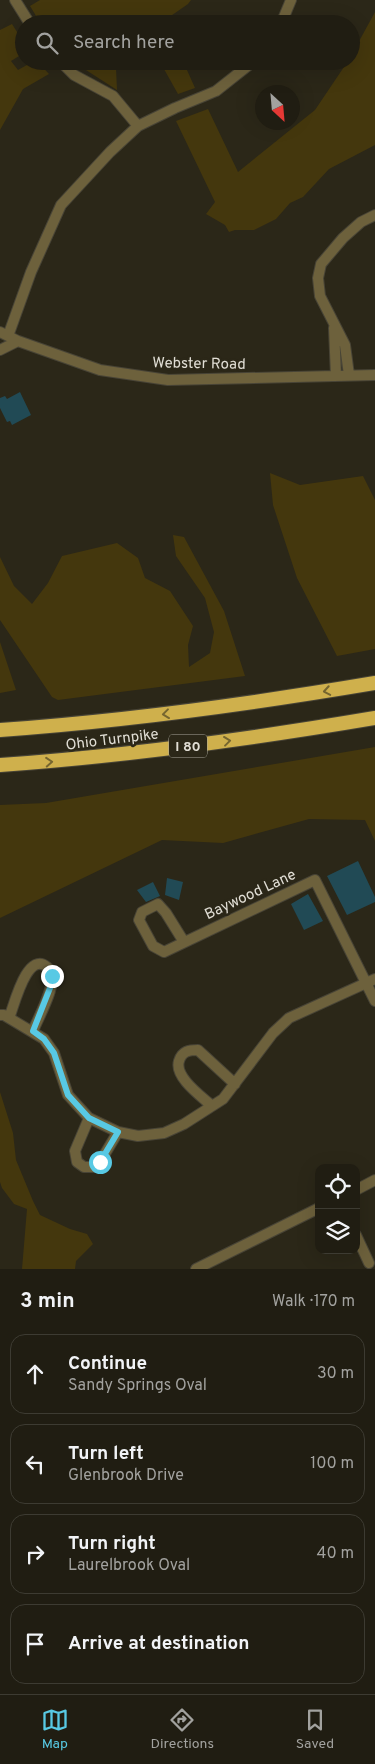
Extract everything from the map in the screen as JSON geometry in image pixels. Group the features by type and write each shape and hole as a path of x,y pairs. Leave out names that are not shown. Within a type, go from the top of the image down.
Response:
{"highway":[{"name":"Ohio Turnpike","path":"0,730 110,721 271,700 375,683"},
{"name":"Ohio Turnpike","path":"0,765 81,760 270,736 375,718"}],"street":[{"path":"15,0 24,15"},
{"path":"285,15 291,0"},
{"path":"68,70 74,76 113,96 138,126"},
{"path":"4,334 61,205 110,152 138,126 216,91 243,70"},
{"path":"348,375 345,345 320,296 318,278 320,264 343,238 361,222 375,215"},
{"path":"332,322 335,334 336,376"},
{"name":"Webster Road","path":"4,334 18,342 100,370 168,380 375,374"},
{"path":"0,350 18,342"},
{"name":"Baywood Lane","path":"184,942 166,913 158,904 142,912 139,920 153,946 164,952 315,880 370,981 375,1001"},
{"path":"33,1031 50,988 52,976 50,970 43,963 39,963 29,970 5,1017 33,1031 44,1039 54,1053 68,1095 89,1118 118,1132 138,1136 164,1133 184,1124 223,1099 273,1033 289,1018 370,981"},
{"path":"212,1106 179,1072 179,1058 183,1054 189,1050 198,1050 236,1084"},
{"path":"89,1118 75,1151 77,1162 84,1167 96,1167 118,1132"},
{"path":"360,1188 375,1180"},
{"path":"202,1268 317,1209"},
{"path":"360,1244 369,1263"}],"shaded area":[{"path":"40,0 191,0 172,15 36,15 30,6"},
{"path":"375,12 375,145 329,169 303,197 290,203 276,219 254,230 235,230 229,232 225,225 206,214 215,202 176,121 208,109 238,172 290,130 300,130 300,122 315,110 342,70 360,70 360,40"},
{"path":"12,24 15,29 15,59 11,61 15,66 15,70 45,70 49,74 23,89 0,130 0,30"},
{"path":"86,70 116,70 117,90"},
{"path":"164,70 187,70 195,88 178,94"},
{"path":"270,473 300,485 363,476 375,500 375,649 337,656 297,578 273,505"},
{"path":"173,535 184,537 224,611 245,676 58,700 52,697 0,620 0,557 14,586 32,604 48,583 62,556 117,543 138,558 145,578 170,591 193,626 188,645 189,667 210,653 214,632 205,598 176,556"},
{"path":"0,642 16,690 0,693"},
{"path":"375,747 375,841 365,820 309,819 223,843 162,840 0,918 0,805 46,803"},
{"path":"0,1092 13,1133 16,1160 40,1215 70,1229 87,1234 93,1244 76,1261 75,1269 22,1269 27,1209 14,1204 2,1188 0,1182"}],"building":[{"path":"20,392 31,415 12,425 10,421 7,422 0,408 0,398 5,396 7,399"},
{"path":"358,861 375,897 375,902 347,915 327,876"},
{"path":"167,878 183,882 179,900 165,895"},
{"path":"153,882 160,896 146,902 137,890"},
{"path":"308,894 323,921 304,930 291,904"}],"route":[{"path":"52,976 50,988 33,1031 44,1039 54,1053 68,1095 89,1118 118,1132 100,1162"}]}
